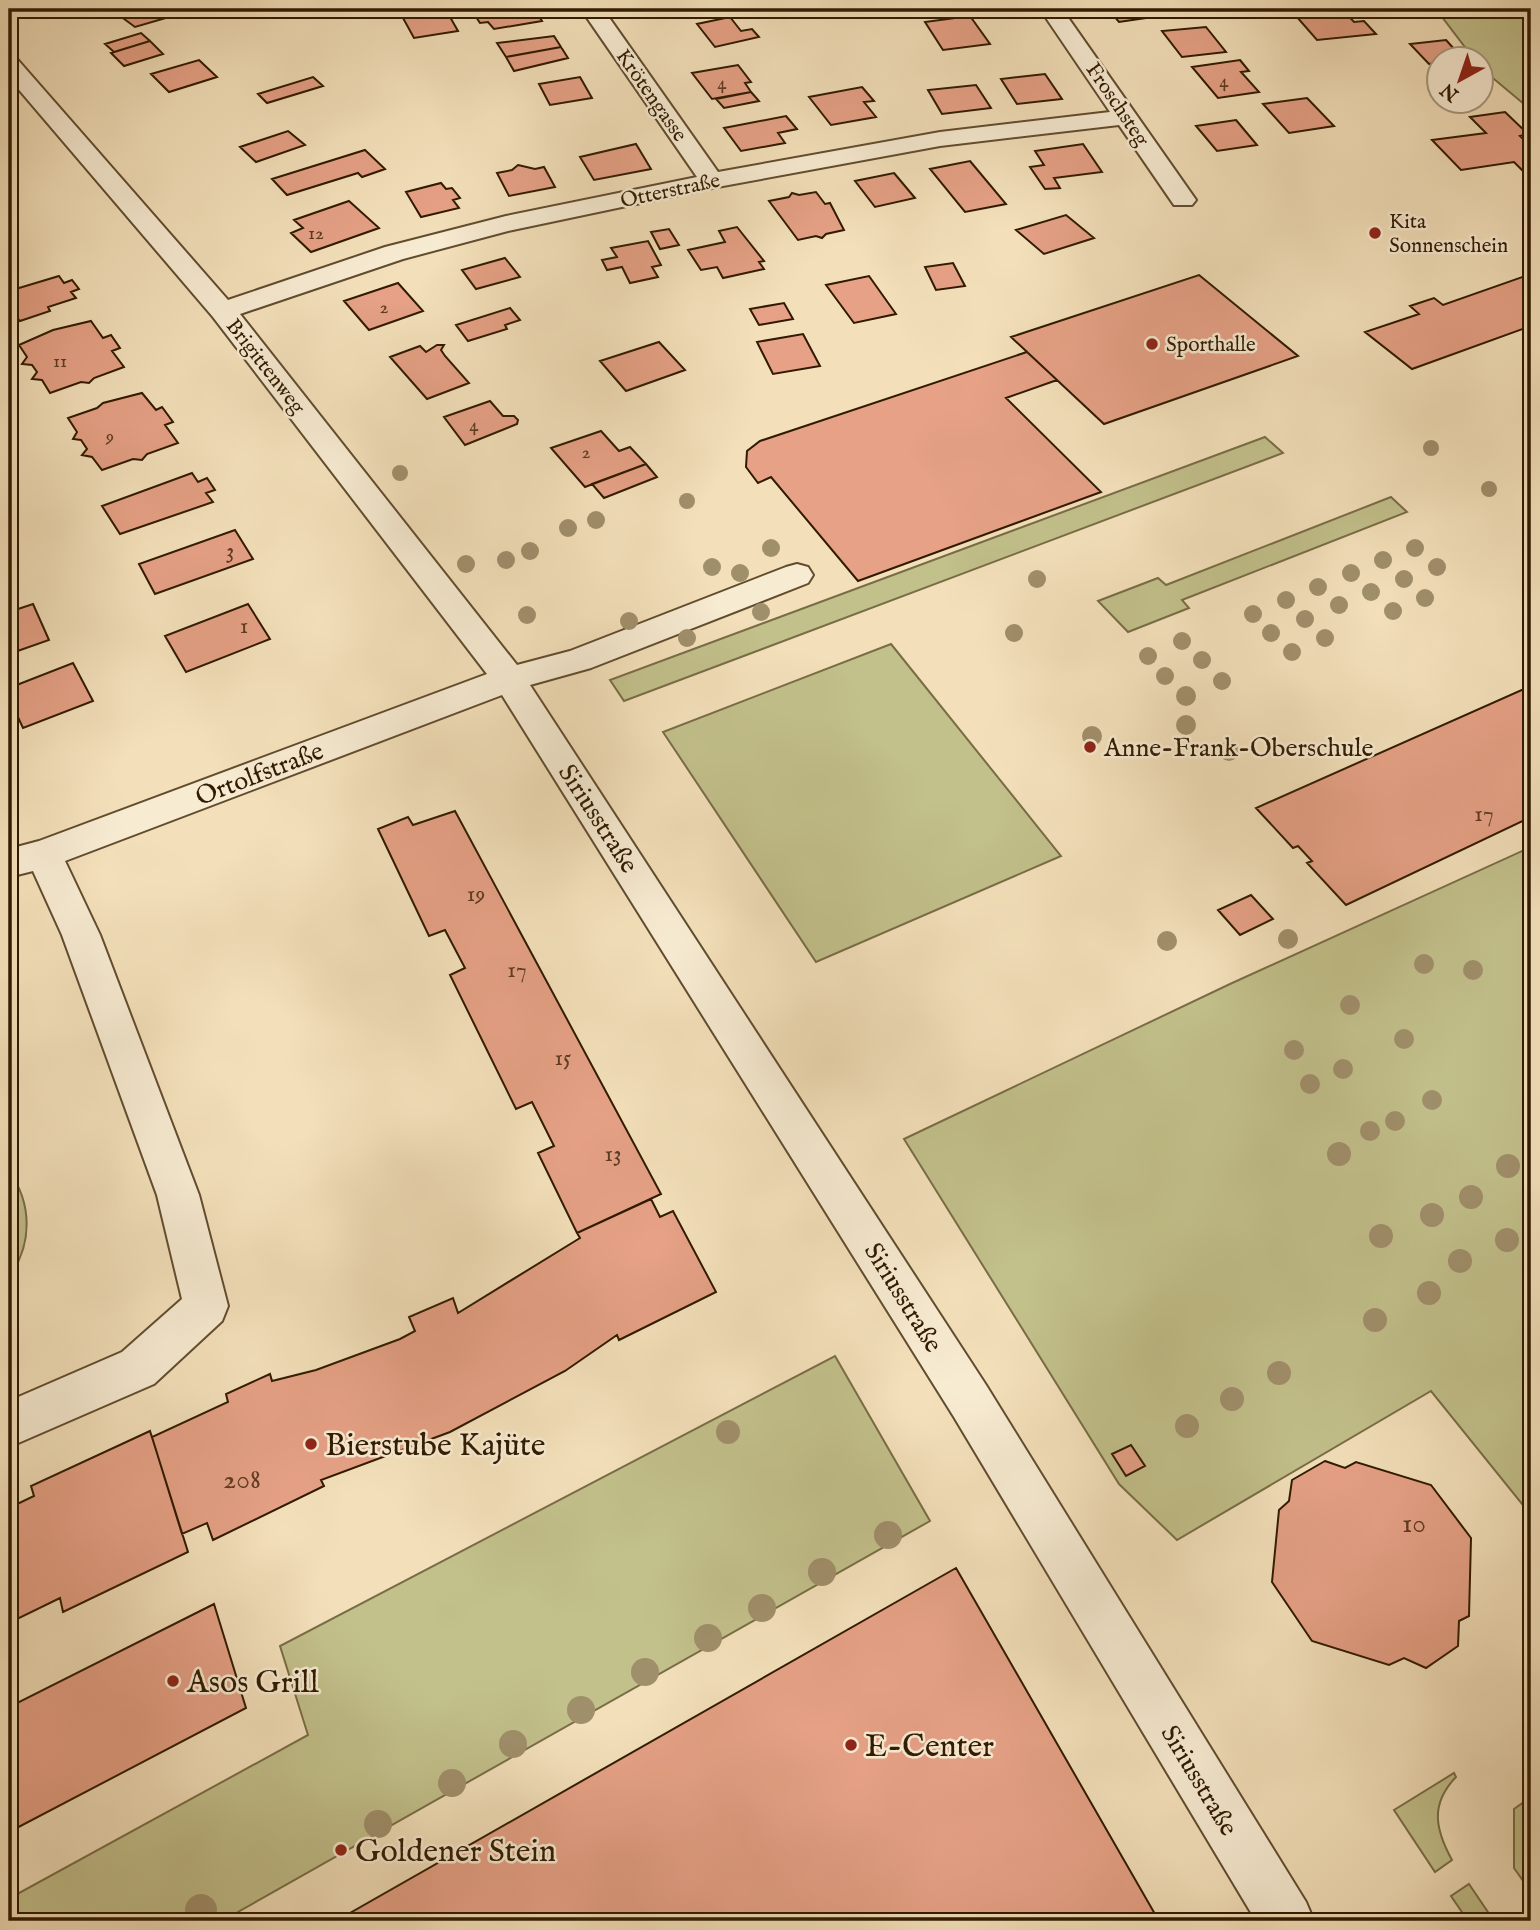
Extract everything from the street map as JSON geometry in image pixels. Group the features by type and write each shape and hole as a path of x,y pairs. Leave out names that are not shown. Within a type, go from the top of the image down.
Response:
{"street":[{"name":"Krötengasse","path":"592,9 712,181"},
{"name":"Froschsteg","path":"1051,9 1183,200"},
{"name":"Brigittenweg","path":"9,64 223,311 509,679"},
{"name":"Otterstraße","path":"223,311 452,237 712,181 940,139 1128,117"},
{"name":"Ortolfstraße","path":"9,863 44,854 509,679 579,660 797,575"},
{"name":"Siriusstraße","path":"509,679 970,1401 1287,1921"},
{"path":"9,1424 138,1368 206,1306 178,1195 81,934 44,854"}],"shaded area":[{"path":"1436,9 1531,9 1531,110 1494,79 1494,46 1464,46"},
{"path":"1265,437 1283,453 624,701 610,680"},
{"path":"1391,497 1407,512 1182,600 1189,608 1128,632 1098,601 1158,578 1166,585"},
{"path":"891,644 1061,856 816,962 663,732"},
{"path":"1531,847 1531,1515 1431,1391 1177,1540 1119,1484 904,1139 1230,984"},
{"path":"9,1171 22,1196 27,1224 22,1251 9,1277"},
{"path":"835,1356 930,1521 238,1912 240,1921 9,1921 9,1910 19,1893 308,1735 280,1646"},
{"path":"1454,1773 1456,1777 1442,1797 1438,1817 1442,1838 1452,1860 1435,1872 1394,1810"},
{"path":"1531,1797 1531,1892 1514,1868 1514,1809"},
{"path":"1469,1884 1494,1921 1468,1921 1451,1896"}],"building":[{"path":"131,9 190,11 135,27 116,13"},
{"path":"481,9 523,9 476,17 473,11"},
{"path":"534,9 542,21 494,29 488,22 480,23 476,17"},
{"path":"1108,9 1146,9 1153,17 1119,22"},
{"path":"1204,9 1241,9 1244,12 1211,16"},
{"path":"446,10 458,31 414,38 403,18"},
{"path":"1344,11 1354,22 1364,21 1376,34 1317,40 1296,16"},
{"path":"970,16 990,44 943,50 925,22"},
{"path":"730,17 741,31 752,29 759,37 715,47 697,24"},
{"path":"1206,27 1226,52 1182,57 1162,31"},
{"path":"141,33 150,41 114,52 105,44"},
{"path":"554,36 561,47 506,57 497,43"},
{"path":"1446,40 1451,46 1424,46 1424,59 1410,44"},
{"path":"150,41 163,54 124,66 111,53"},
{"path":"561,47 568,58 514,71 506,57"},
{"path":"199,60 217,77 169,92 151,74"},
{"path":"1240,60 1249,71 1241,72 1259,92 1218,98 1192,67"},
{"path":"738,65 751,82 745,83 751,92 712,99 692,73"},
{"path":"1045,74 1062,99 1017,104 1001,79"},
{"path":"313,77 323,86 267,103 258,94"},
{"path":"580,77 592,98 550,105 539,84"},
{"path":"976,85 991,108 942,114 928,90"},
{"path":"862,87 874,101 864,102 876,117 831,125 809,97"},
{"path":"751,92 759,101 724,108 716,99"},
{"path":"1307,98 1334,126 1289,133 1263,104"},
{"path":"1505,112 1528,134 1520,136 1531,146 1531,179 1514,162 1461,170 1432,140 1486,133 1470,117 1494,116 1494,114"},
{"path":"786,116 797,129 778,133 785,143 741,151 724,128"},
{"path":"1236,120 1257,145 1217,151 1196,126"},
{"path":"288,131 305,145 256,162 240,147"},
{"path":"636,144 651,169 594,180 580,157"},
{"path":"1083,144 1102,172 1054,178 1060,188 1045,189 1030,167 1044,165 1035,151"},
{"path":"365,150 385,169 362,177 358,173 287,195 272,179"},
{"path":"970,161 1006,204 965,212 930,169"},
{"path":"518,165 535,169 544,167 555,187 509,196 497,173 512,170"},
{"path":"894,173 915,198 875,207 855,181"},
{"path":"441,183 446,189 452,188 460,198 453,200 459,208 421,217 406,192"},
{"path":"816,192 825,204 830,203 844,230 826,234 822,238 816,236 798,240 769,201 789,197 792,193 799,195"},
{"path":"349,201 379,228 311,252 291,233 303,228 294,220"},
{"path":"1066,215 1094,238 1044,254 1016,230"},
{"path":"737,227 764,261 759,262 764,269 723,278 717,267 701,270 688,250 725,242 719,231"},
{"path":"669,229 679,245 660,249 651,232"},
{"path":"648,241 661,265 652,267 658,277 630,283 622,267 607,270 602,260 617,257 611,248"},
{"path":"505,258 520,277 476,289 462,270"},
{"path":"953,263 965,286 936,290 925,267"},
{"path":"1531,274 1531,326 1412,369 1365,332 1419,314 1410,306 1434,298 1443,305"},
{"name":"Sporthalle","path":"1199,275 1298,356 1104,424 1011,337"},
{"path":"59,276 64,283 72,280 79,289 71,292 76,298 48,307 50,311 20,321 17,318 9,320 9,291"},
{"path":"869,276 896,314 854,323 826,285"},
{"path":"398,283 423,311 369,330 344,301"},
{"path":"784,303 793,319 759,325 750,309"},
{"path":"510,308 520,320 505,325 507,329 468,341 456,325"},
{"path":"91,321 103,338 111,335 120,348 112,351 124,367 94,378 89,383 81,382 50,393 42,380 32,379 37,372 32,365 22,364 27,357 19,345 53,330"},
{"path":"803,334 820,366 773,374 757,342"},
{"path":"659,342 685,370 626,391 600,361"},
{"path":"437,345 444,345 441,350 469,383 427,399 390,357 420,346 426,352"},
{"path":"1027,352 1057,380 1006,398 1101,492 858,581 771,477 758,483 746,467 747,451 760,441"},
{"path":"142,393 156,410 162,407 173,422 165,425 178,443 147,454 142,460 133,459 102,470 92,457 82,455 87,449 81,440 73,439 77,432 68,418 97,408 103,403"},
{"path":"490,401 503,416 514,416 518,420 517,424 465,445 444,417"},
{"path":"601,431 619,451 630,447 646,464 585,487 551,448"},
{"path":"646,464 657,477 604,498 592,484"},
{"path":"192,473 198,482 207,478 215,490 206,493 213,502 120,534 102,506"},
{"path":"235,530 253,559 155,594 139,564"},
{"path":"33,604 49,640 9,654 9,612"},
{"path":"248,604 270,639 186,672 165,636"},
{"path":"73,663 93,701 23,728 9,698 9,688"},
{"path":"1531,686 1531,817 1346,905 1307,863 1312,861 1298,846 1293,848 1256,808"},
{"path":"455,811 661,1194 577,1233 538,1153 554,1146 532,1102 516,1109 450,975 465,968 445,930 429,936 378,829 408,817 413,825"},
{"path":"1251,895 1273,919 1240,935 1218,910"},
{"path":"651,1199 660,1217 673,1211 716,1292 619,1340 617,1335 565,1371 450,1432 321,1480 324,1486 213,1540 207,1523 182,1534 152,1437 228,1402 226,1394 270,1374 272,1381 316,1370 400,1339 415,1331 409,1317 453,1298 458,1313 580,1238 577,1233"},
{"path":"150,1431 188,1552 63,1612 60,1598 9,1623 9,1508 34,1496 31,1486"},
{"path":"1131,1445 1145,1466 1126,1476 1112,1454"},
{"path":"1325,1461 1345,1468 1356,1462 1431,1485 1471,1538 1469,1616 1459,1621 1458,1646 1426,1668 1404,1658 1389,1665 1312,1641 1272,1582 1279,1510 1289,1501 1292,1480"},
{"name":"E-Center","path":"956,1568 1159,1921 336,1921"},
{"path":"214,1604 246,1708 9,1832 9,1707"}],"place":[{"name":"Kita Sonnenschein","path":"1375,233"},
{"name":"Sporthalle","path":"1152,344"},
{"name":"Anne-Frank-Oberschule","path":"1090,747"},
{"name":"Bierstube Kajüte","path":"311,1444"},
{"name":"Asos Grill","path":"173,1681"},
{"name":"E-Center","path":"851,1745"},
{"name":"Goldener Stein","path":"341,1850"}]}
